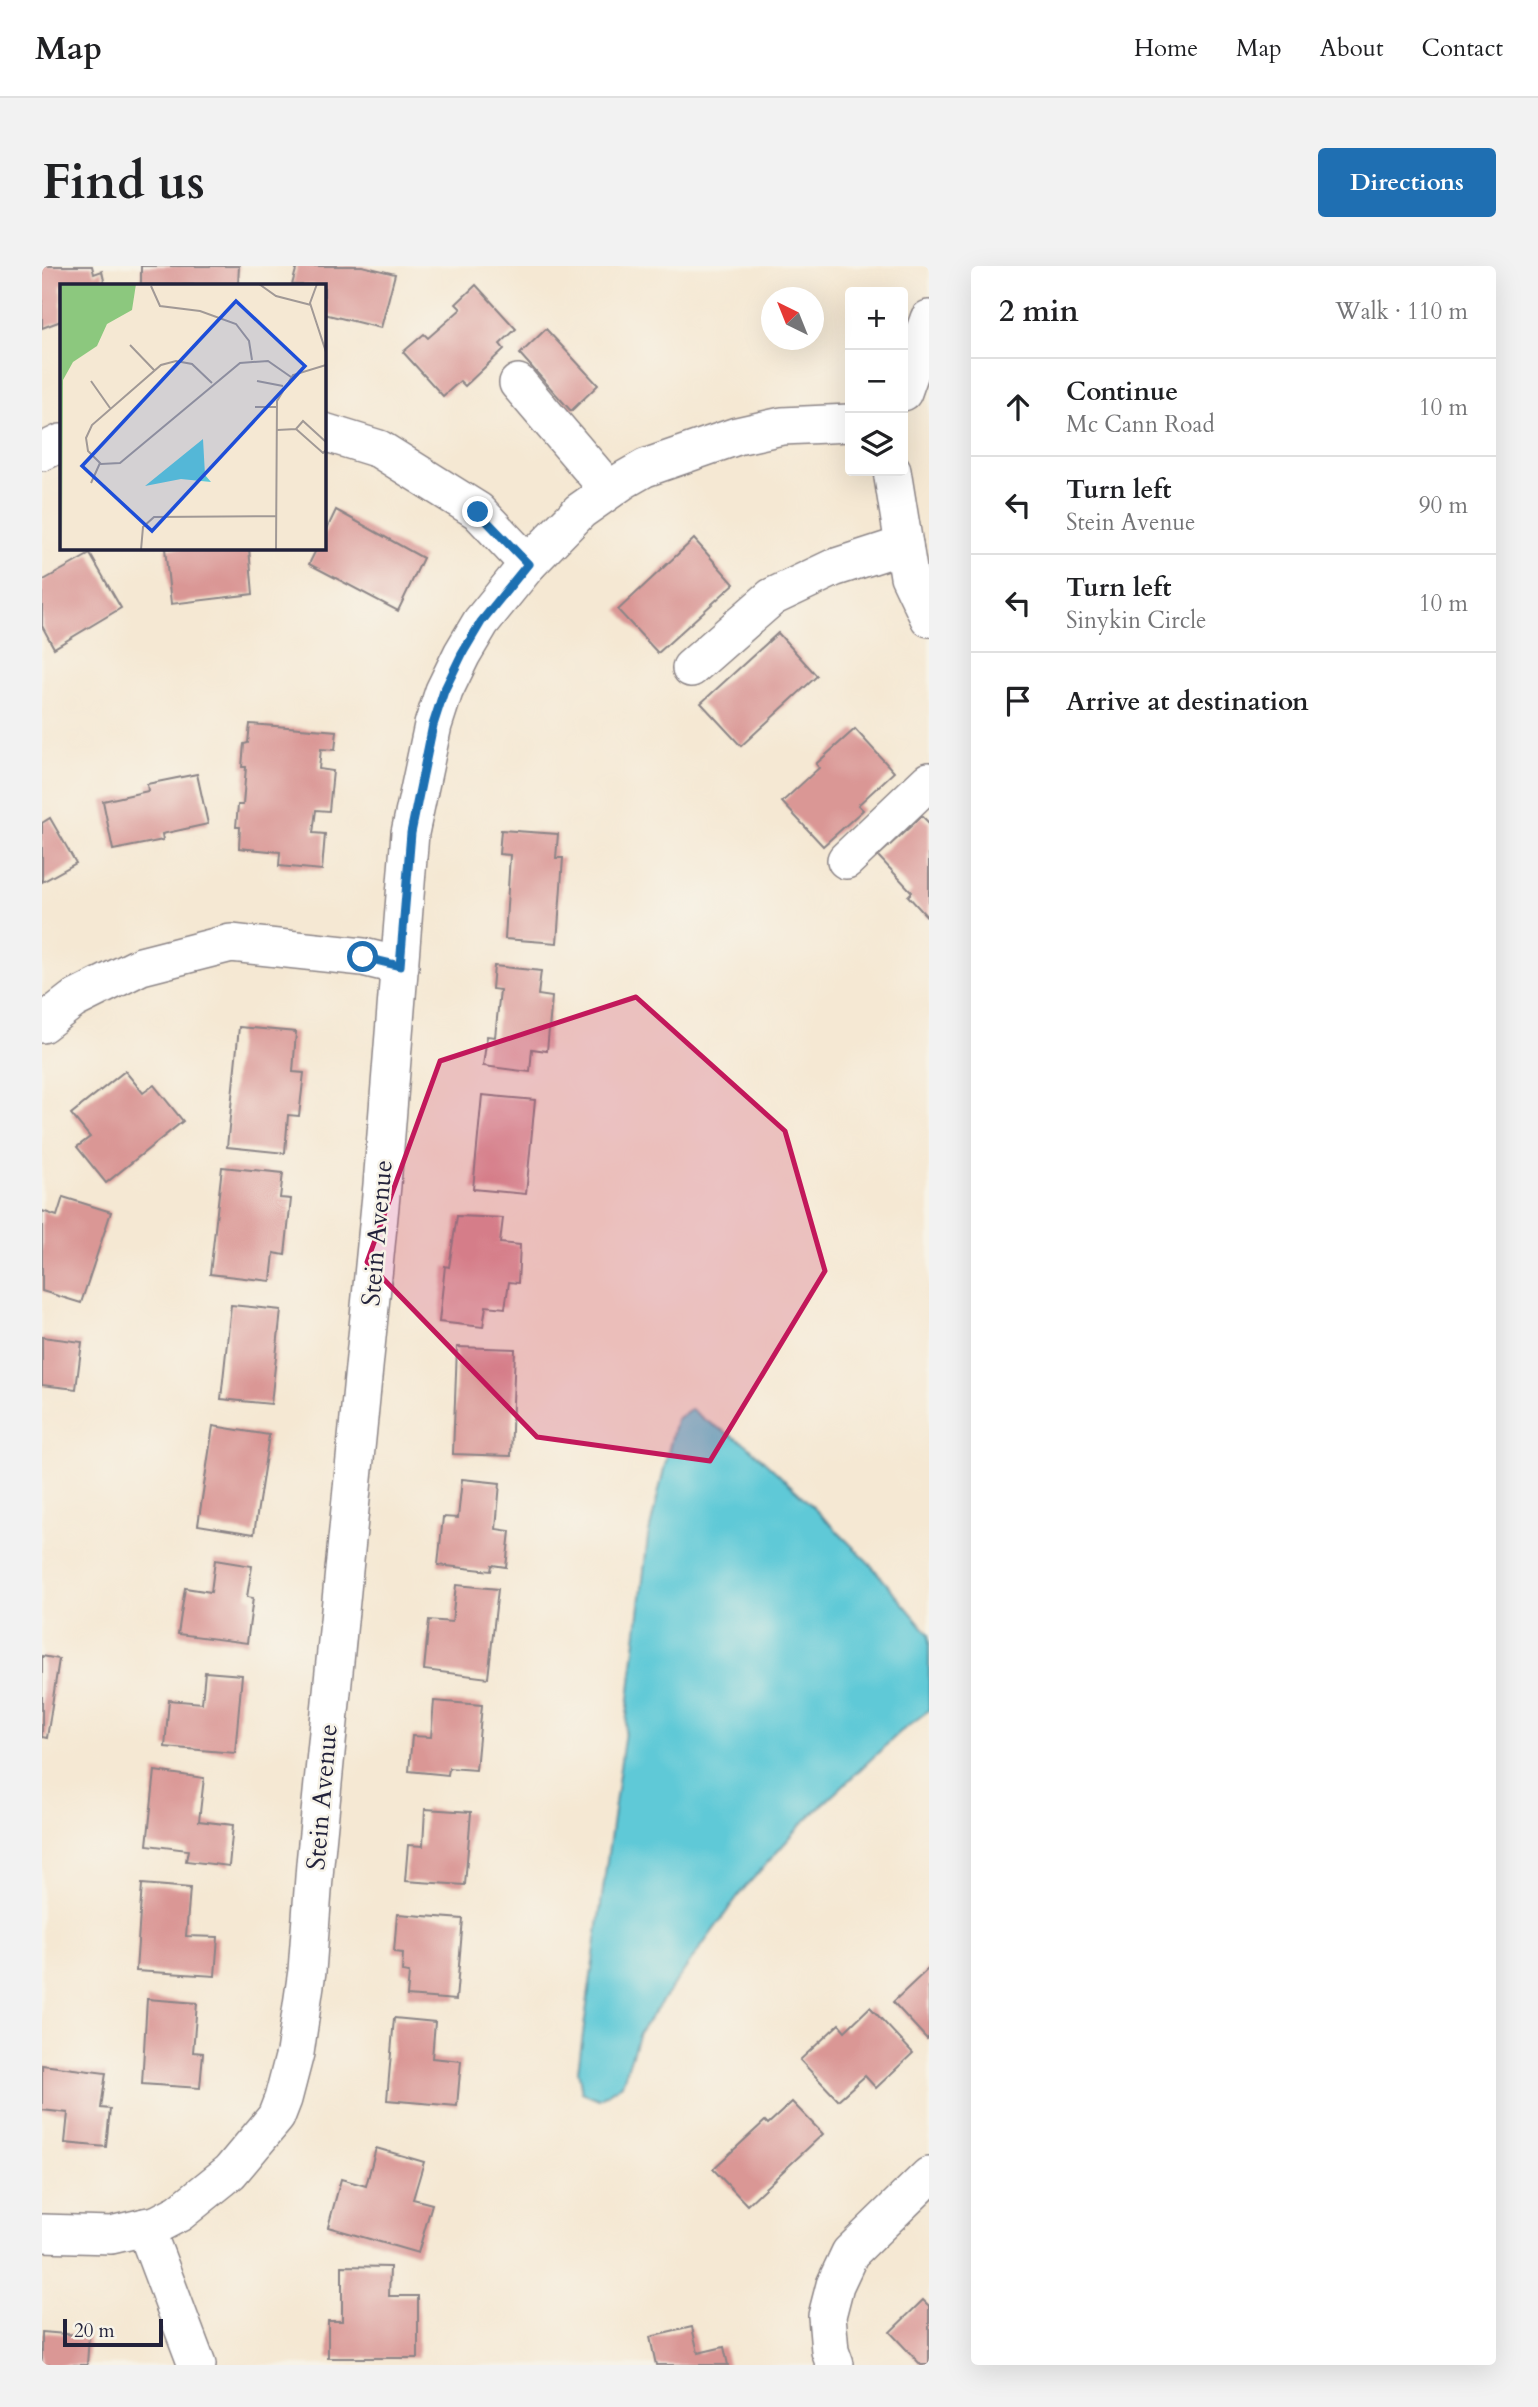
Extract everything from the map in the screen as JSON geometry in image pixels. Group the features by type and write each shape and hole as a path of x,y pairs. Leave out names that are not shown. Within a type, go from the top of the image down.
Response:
{"street":[{"path":"908,378 929,319"},
{"path":"517,383 609,490"},
{"name":"Stein Avenue","path":"42,2233 111,2235 158,2224 179,2213 230,2172 276,2117 295,2053 307,1971 315,1864 382,1185 411,833 444,691 481,622 528,564 580,511 609,490 645,468 737,436 782,426 845,423"},
{"path":"326,433 379,449 478,512 528,564"},
{"path":"42,452 60,443"},
{"path":"893,476 909,576 929,618"},
{"path":"691,668 772,597 833,568 904,545"},
{"path":"846,860 929,781"},
{"path":"42,1024 73,1000 141,967 231,943 363,957 400,966"},
{"path":"835,2365 830,2351 827,2316 835,2285 850,2253 929,2176"},
{"path":"145,2227 197,2365"}],"highlighted area":[{"path":"636,997 785,1131 825,1271 710,1461 537,1437 367,1262 440,1061"}],"water":[{"path":"691,1409 746,1444 803,1497 870,1564 929,1634 929,1710 899,1733 803,1823 741,1892 639,2033 622,2084 599,2099 582,2092 578,2070 626,1724 648,1537 676,1419"}],"building":[{"path":"42,266 92,266 94,274 102,271 105,284 60,284 60,321 42,328"},
{"path":"141,266 239,266 238,284 141,284"},
{"path":"297,266 362,266 395,274 381,328 326,314 326,284 292,284"},
{"path":"476,285 516,329 500,344 504,349 465,386 460,381 443,396 403,352 424,334 428,338 461,309 456,304"},
{"path":"546,329 598,385 571,411 520,354"},
{"path":"336,510 423,558 398,611 309,564 316,550 326,550 326,531"},
{"path":"694,539 734,584 658,653 618,610"},
{"path":"165,550 249,550 253,594 171,604"},
{"path":"90,554 121,608 54,648 42,626 42,581"},
{"path":"778,633 817,676 741,746 701,703"},
{"path":"250,724 337,731 335,750 321,749 319,769 333,771 329,811 316,810 313,833 325,834 322,870 279,866 280,852 239,848 240,827 236,827 238,805 243,805 246,767 242,767 244,744 248,743"},
{"path":"855,729 894,772 858,805 863,810 823,846 782,802 819,768 816,764"},
{"path":"197,774 208,824 162,834 163,840 113,850 103,801 148,791 147,784"},
{"path":"922,816 929,823 929,919 908,896 912,892 878,856"},
{"path":"50,818 76,863 42,882 42,823"},
{"path":"501,830 558,834 556,858 563,858 557,943 505,939 510,855 499,854"},
{"path":"494,966 541,971 538,995 552,997 547,1051 532,1049 530,1072 483,1066 487,1036 495,1037 500,990 492,989"},
{"path":"239,1027 296,1032 293,1072 304,1073 299,1116 288,1115 285,1153 227,1147"},
{"path":"125,1071 143,1093 154,1085 183,1121 106,1183 77,1147 90,1137 71,1114"},
{"path":"482,1095 535,1100 526,1194 473,1189"},
{"path":"222,1167 283,1173 280,1198 291,1199 285,1255 274,1253 271,1281 210,1274"},
{"path":"63,1197 111,1212 81,1303 42,1291 42,1211 57,1216"},
{"path":"457,1216 503,1218 500,1243 520,1245 518,1283 509,1282 505,1308 486,1306 483,1327 439,1322 445,1266 449,1267"},
{"path":"231,1305 281,1310 271,1404 221,1399"},
{"path":"42,1337 82,1342 76,1389 42,1385"},
{"path":"457,1347 515,1349 511,1456 453,1454"},
{"path":"213,1426 269,1435 254,1534 198,1525"},
{"path":"462,1479 500,1483 496,1529 510,1531 506,1567 492,1565 491,1571 438,1565 443,1517 458,1518"},
{"path":"215,1560 252,1566 247,1597 253,1598 247,1643 178,1634 185,1588 211,1592"},
{"path":"456,1585 498,1589 488,1678 424,1670 429,1620 452,1622"},
{"path":"42,1656 59,1659 47,1738 42,1737"},
{"path":"205,1672 242,1675 235,1753 165,1747 169,1700 202,1703"},
{"path":"434,1701 482,1705 476,1770 449,1768 448,1775 409,1771 412,1736 431,1737"},
{"path":"155,1771 204,1778 199,1821 233,1825 229,1866 186,1861 188,1850 147,1845"},
{"path":"425,1809 471,1812 465,1885 405,1881 408,1845 423,1846"},
{"path":"142,1884 190,1888 186,1936 218,1937 215,1976 136,1971"},
{"path":"397,1914 463,1919 456,2000 407,1996 409,1973 402,1972 403,1953 394,1952"},
{"path":"929,1968 929,2037 927,2039 893,2002"},
{"path":"147,1999 197,2003 193,2052 203,2053 200,2088 142,2084"},
{"path":"870,2007 913,2053 876,2088 865,2076 838,2100 800,2060 839,2024 845,2031"},
{"path":"394,2018 435,2022 432,2058 461,2061 457,2106 387,2100"},
{"path":"42,2065 106,2073 101,2108 110,2109 106,2147 65,2143 68,2113 42,2110"},
{"path":"792,2102 823,2134 747,2205 713,2169 765,2121 768,2124"},
{"path":"376,2148 424,2162 413,2199 432,2204 418,2253 328,2227 341,2179 366,2186"},
{"path":"342,2266 390,2267 389,2296 418,2296 418,2358 328,2358 328,2321 342,2321"},
{"path":"923,2300 929,2306 929,2365 921,2365 890,2332"},
{"path":"692,2327 698,2353 724,2347 728,2365 656,2365 650,2337"},
{"path":"42,2332 89,2336 87,2365 42,2365"}],"route":[{"path":"363,957 400,966 411,833 433,725 444,691 462,654 481,622 528,564 478,512"}]}
